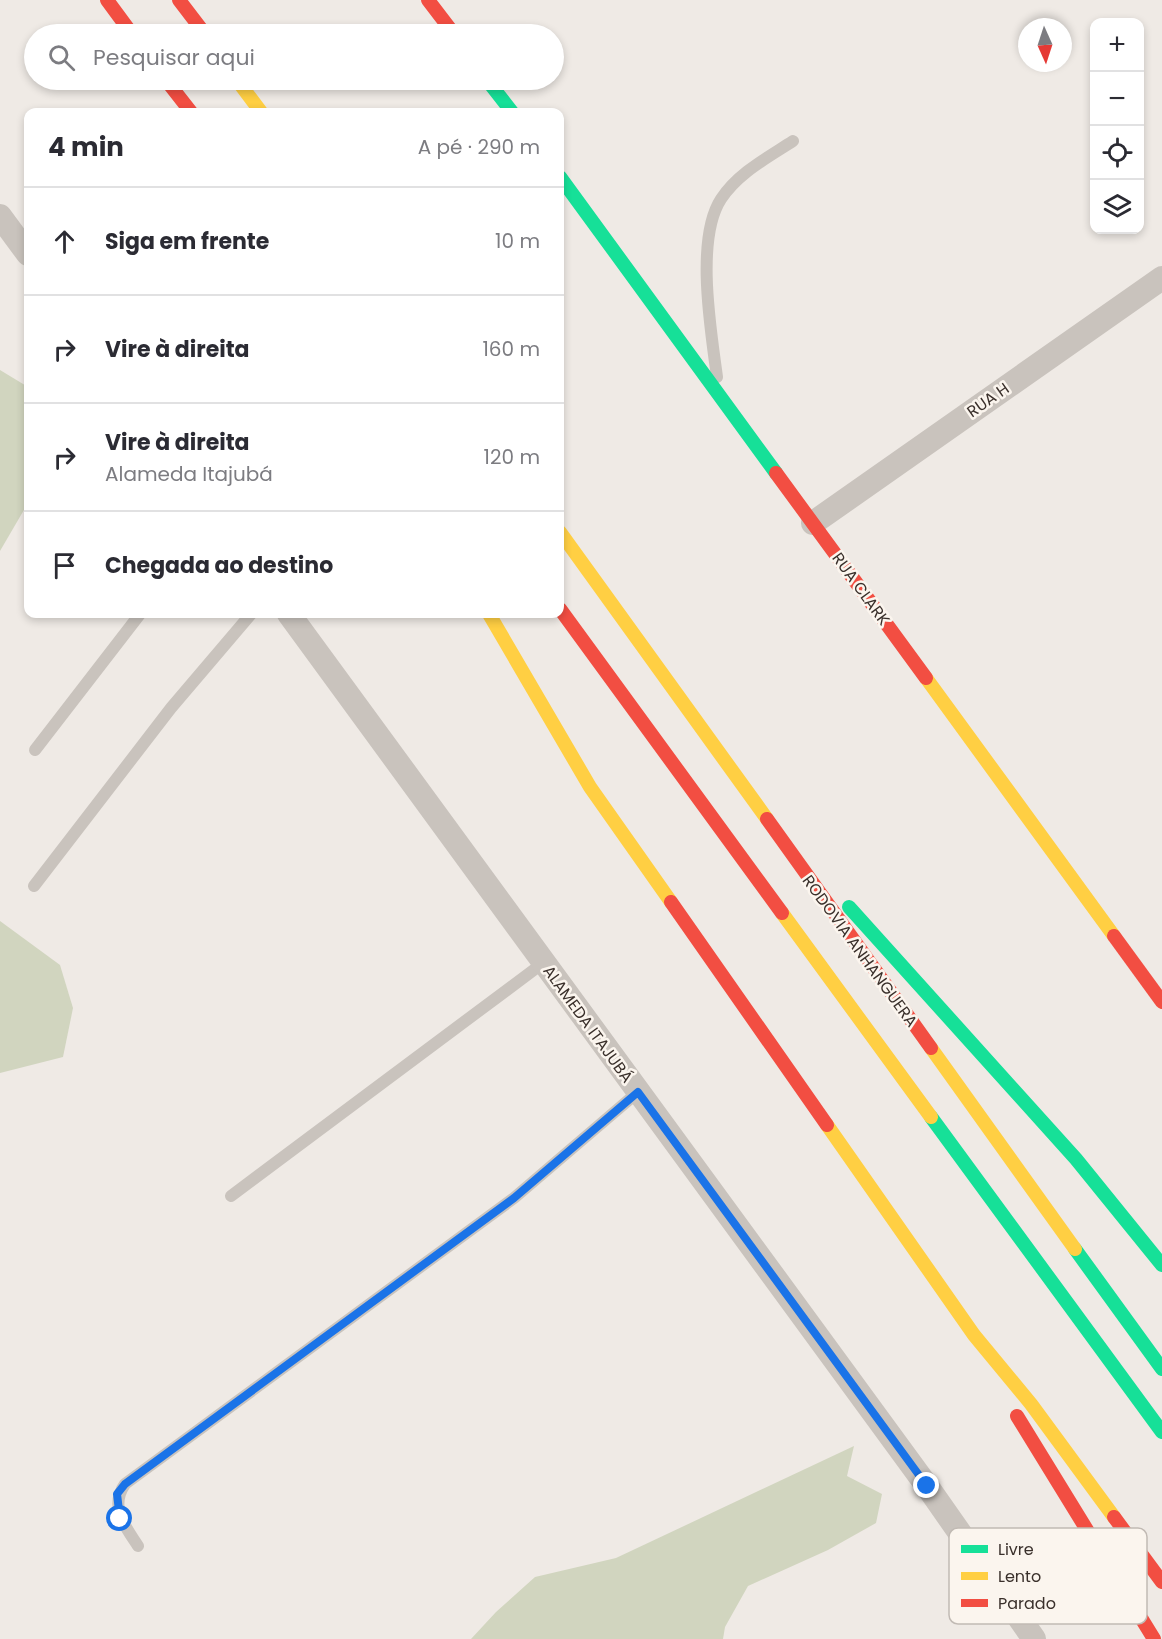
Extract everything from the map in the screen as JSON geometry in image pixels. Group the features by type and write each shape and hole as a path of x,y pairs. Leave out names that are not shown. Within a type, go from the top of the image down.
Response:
{"main road":[{"path":"108,0 125,24"},
{"path":"179,0 197,24"},
{"path":"428,0 446,24"},
{"path":"174,90 188,108"},
{"path":"244,90 258,108"},
{"path":"495,90 509,108"},
{"name":"RUA CLARK","path":"564,182 718,390 1162,1002"},
{"name":"RODOVIA ANHANGUERA","path":"564,538 1162,1369"},
{"path":"564,614 1162,1432"},
{"path":"491,618 590,787 974,1335 1031,1404 1122,1528"},
{"path":"752,802 918,981 1077,1159 1162,1265"},
{"path":"974,1335 1013,1410 1086,1528"},
{"path":"1147,1562 1162,1582"},
{"path":"1145,1624 1154,1639"}],"street":[{"path":"0,216 24,249"},
{"name":"RUA H","path":"813,523 1162,278"},
{"name":"ALAMEDA ITAJUBÁ","path":"292,618 957,1528"},
{"name":"ALAMEDA ITAJUBÁ","path":"1024,1624 1035,1639"}],"lane":[{"path":"718,390 707,270 710,228 721,200 744,173 793,141"},
{"path":"35,750 137,618"},
{"path":"34,886 171,708 248,618"},
{"path":"231,1196 543,963"},
{"path":"138,1546 120,1519 117,1507 117,1494 125,1484 514,1198 638,1092"}],"green space":[{"path":"0,370 24,385 24,510 0,551"},
{"path":"0,921 60,965 73,1008 63,1057 0,1073"},
{"path":"854,1446 847,1476 882,1494 876,1523 828,1550 748,1586 725,1627 723,1639 471,1639 496,1612 535,1577 616,1558"}],"traffic: fast":[{"path":"495,90 509,108"},
{"path":"564,182 776,473"},
{"path":"849,907 1076,1159 1162,1265"},
{"path":"931,1117 1162,1432"},
{"path":"1075,1249 1162,1369"}],"traffic: slow":[{"path":"244,90 258,108"},
{"path":"564,538 767,819"},
{"path":"491,618 590,787 671,902"},
{"path":"926,678 1114,936"},
{"path":"782,913 931,1117"},
{"path":"931,1048 1075,1249"},
{"path":"827,1125 974,1335 1031,1404 1114,1517"}],"traffic: jam":[{"path":"107,0 125,24"},
{"path":"179,0 197,24"},
{"path":"428,0 446,24"},
{"path":"174,90 188,108"},
{"path":"776,473 926,678"},
{"path":"564,614 782,913"},
{"path":"767,819 931,1048"},
{"path":"671,902 827,1125"},
{"path":"1114,936 1162,1002"},
{"path":"1017,1416 1086,1528"},
{"path":"1114,1517 1122,1528"},
{"path":"1147,1562 1162,1582"},
{"path":"1145,1624 1154,1639"}],"route":[{"path":"120,1519 117,1494 125,1484 514,1198 638,1092 927,1486"}]}
